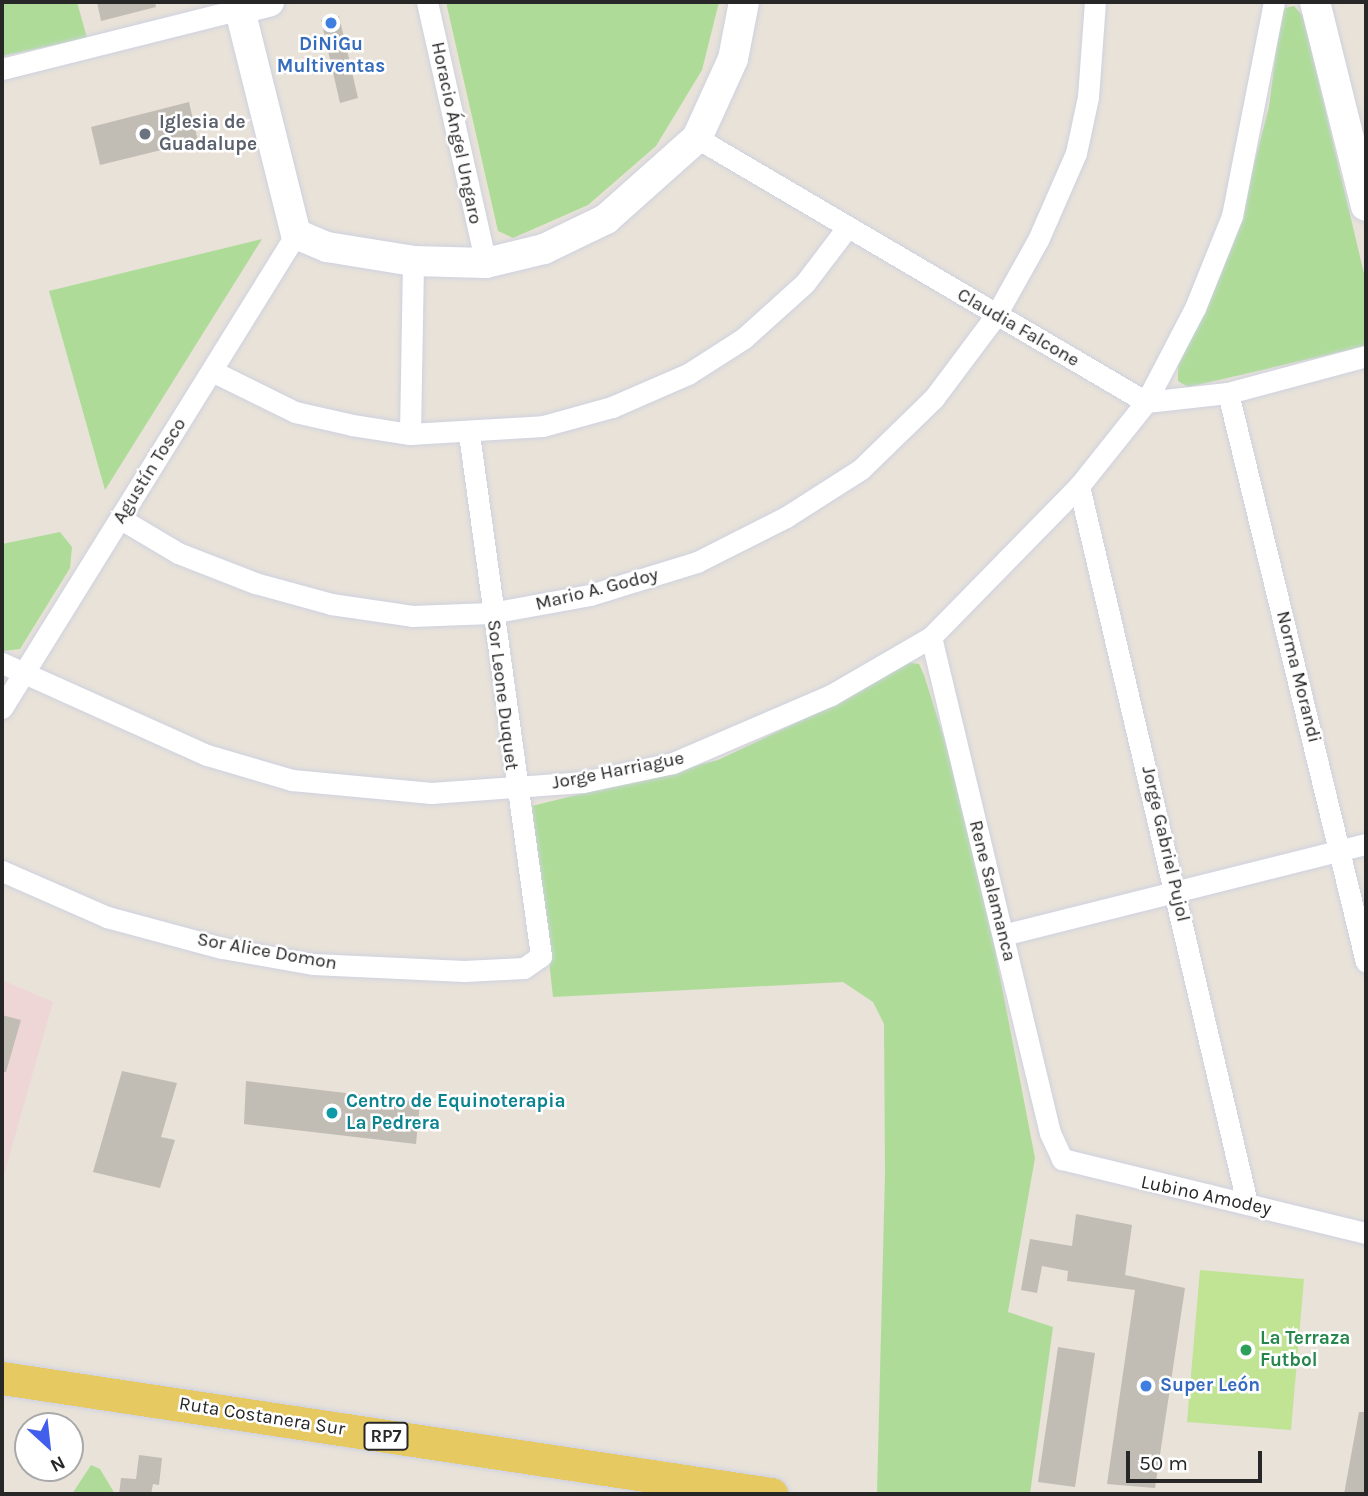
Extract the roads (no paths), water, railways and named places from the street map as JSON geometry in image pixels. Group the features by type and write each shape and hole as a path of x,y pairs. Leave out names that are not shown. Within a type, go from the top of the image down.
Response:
{"main road":[{"name":"Ruta Costanera Sur","path":"2,1378 771,1494"},
{"name":"Ruta Costanera Sur","path":"2,1397 650,1494"}],"street":[{"name":"Horacio Ángel Ungaro","path":"427,2 486,263"},
{"path":"2,69 249,4 296,234 327,247 413,261 486,263 544,249 606,219 697,138 733,59 744,2"},
{"name":"Mario A. Godoy","path":"121,519 178,553 331,604 412,616 491,612 649,579 786,517 870,460 934,398 996,315 1038,240 1076,153 1088,97 1095,2"},
{"name":"Jorge Harriague","path":"2,663 20,675 207,755 292,780 431,793 515,789 633,772 711,750 831,695 931,636 1079,486 1146,402 1195,308 1232,216 1274,2"},
{"path":"1315,2 1366,206"},
{"name":"Claudia Falcone","path":"697,138 846,229 1146,402"},
{"path":"212,371 295,412 410,434 469,434 543,426 612,407 688,374 774,313 846,229"},
{"name":"Agustín Tosco","path":"2,708 296,234"},
{"path":"410,434 413,261"},
{"path":"1146,402 1228,393 1366,355"},
{"name":"Norma Morandi","path":"1228,393 1366,962"},
{"name":"Sor Leone Duquet","path":"469,434 515,789 541,956"},
{"name":"Jorge Gabriel Pujol","path":"1079,486 1247,1203"},
{"name":"Rene Salamanca","path":"931,636 1054,1146"},
{"path":"1003,935 1366,844"},
{"name":"Sor Alice Domon","path":"2,870 107,917 222,948 313,964 464,971 524,968 541,956"},
{"name":"Lubino Amodey","path":"1054,1146 1078,1168 1247,1203 1366,1233"}],"place":[{"name":"DiNiGu Multiventas","path":"331,23"},
{"name":"Iglesia de Guadalupe","path":"145,134"},
{"name":"Centro de Equinoterapia La Pedrera","path":"332,1113"},
{"name":"La Terraza Futbol","path":"1246,1350"},
{"name":"Super León","path":"1146,1386"}]}
